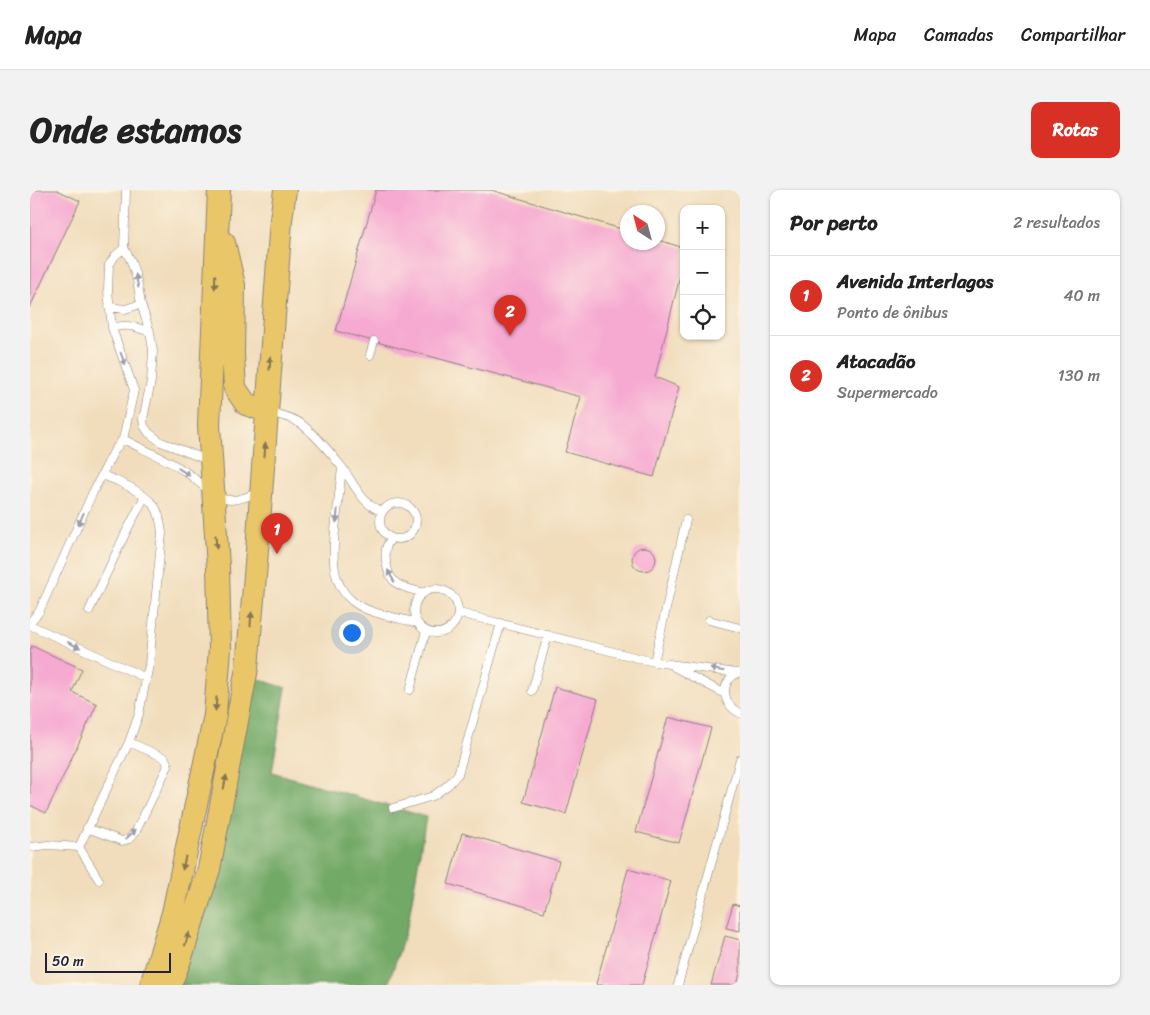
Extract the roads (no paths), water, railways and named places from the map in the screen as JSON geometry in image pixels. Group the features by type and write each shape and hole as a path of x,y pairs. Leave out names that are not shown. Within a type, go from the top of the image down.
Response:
{"main road":[{"path":"151,985 173,914 215,715 220,648 218,567 209,424 219,190"},
{"path":"280,190 281,220"},
{"path":"170,985 181,957 208,869 245,677 256,564 281,220 285,190"},
{"path":"217,216 234,285 233,355 235,388 246,404 267,411"}],"lane":[{"path":"126,190 124,248 131,261 137,280 153,351 151,381 143,419 144,426 148,433 161,442 212,462"},
{"path":"124,248 109,265 109,307 112,328 134,390 123,439 114,451 39,612 30,624 146,678"},
{"path":"109,307 125,309 141,304"},
{"path":"112,328 128,325 150,332"},
{"path":"370,356 374,341"},
{"path":"267,411 291,418 303,425 325,447 364,499 373,507 382,510"},
{"path":"123,439 185,471 213,493 224,499 237,500 262,490"},
{"path":"342,468 333,554 337,581 345,594 359,605 372,611 417,622"},
{"path":"79,847 129,742 139,714 146,678 162,533 160,518 155,506 121,482 102,475"},
{"path":"90,611 125,534 144,498"},
{"path":"401,503 412,509 415,514 415,527 412,532 402,539 392,539 384,534 380,525 382,510 388,505 401,503"},
{"path":"654,662 686,520"},
{"path":"392,539 386,547 389,576 397,585 424,593"},
{"path":"438,589 451,594 458,606 459,613 457,620 448,631 433,634 426,631 417,622 414,610 416,602 424,593 438,589"},
{"path":"459,613 654,662 738,673"},
{"path":"709,620 740,628"},
{"path":"393,808 432,796 448,785 458,774 501,623"},
{"path":"410,690 426,631"},
{"path":"532,691 548,634"},
{"path":"670,665 725,694"},
{"path":"738,673 730,678 726,684 725,694 728,705 740,714"},
{"path":"88,828 122,841 129,839 136,831 168,766 165,758 129,742"},
{"path":"678,985 740,758"},
{"path":"30,847 48,845 79,847"},
{"path":"79,847 99,880"}],"place":[{"name":"Atacadão","path":"510,336"},
{"name":"Avenida Interlagos","path":"277,554"}]}
